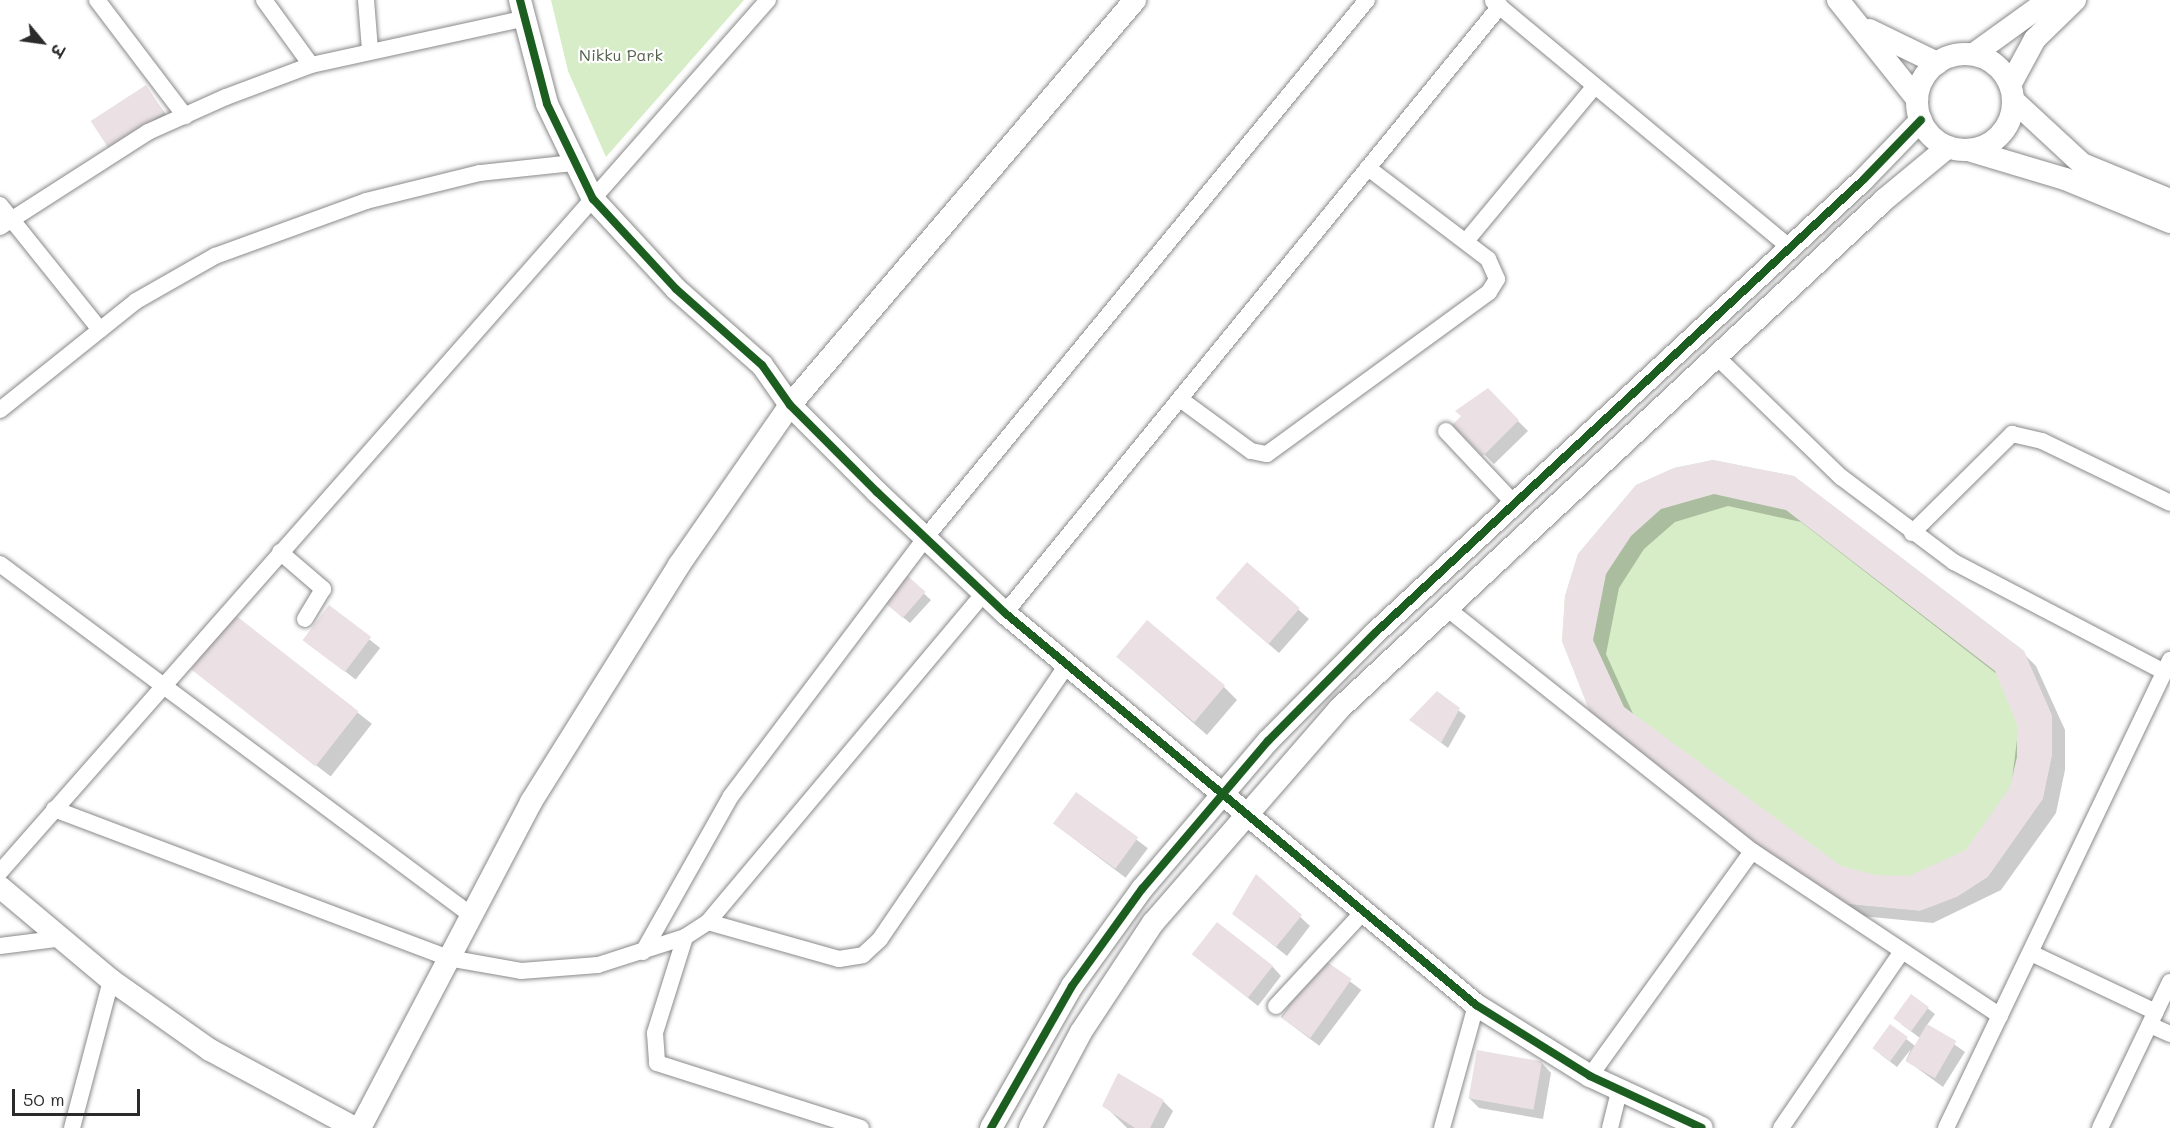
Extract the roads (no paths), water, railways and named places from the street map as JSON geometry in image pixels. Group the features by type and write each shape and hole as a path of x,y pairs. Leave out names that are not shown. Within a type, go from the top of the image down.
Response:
{"street":[{"path":"97,0 185,116"},
{"path":"264,0 311,66"},
{"path":"366,0 370,50"},
{"path":"0,872 159,687 768,0"},
{"path":"0,887 111,980 255,1077 358,1128 543,783 679,565 790,405 1135,0"},
{"path":"643,952 731,796 926,537 1367,0"},
{"path":"1838,0 1865,28 1919,110 1958,148 2065,179 2170,222"},
{"path":"991,1128 1072,986 1142,889 1221,796 1375,633 1513,502 1791,248 1919,110 1925,76 1937,63 1974,54 2049,0"},
{"path":"1030,1128 1081,1032 1153,923 1244,816 1368,680 1449,610 1768,308 1958,148 1986,145 2003,130 2012,93 2035,39 2075,0"},
{"path":"1005,612 1368,168 1496,3 1791,248"},
{"path":"5,223 148,132 185,116 311,66 521,9 548,104 593,200 676,289 762,365 790,405 984,593 1244,816 1476,1005 1590,1076 1701,1128"},
{"path":"1865,28 1937,63"},
{"path":"1974,54 1993,63 2012,93 2082,164 2170,200"},
{"path":"1467,240 1595,86"},
{"path":"0,410 136,301 215,256 366,201 480,173 574,163"},
{"path":"1180,399 1251,451 1267,454 1488,292 1496,269 1467,240 1368,168"},
{"path":"0,206 5,223 100,330"},
{"path":"1746,289 1768,308"},
{"path":"1716,356 1841,477 1912,533 2011,595 2167,666 1946,1128"},
{"path":"1446,431 1513,502"},
{"path":"1912,533 2012,434 2042,441 2170,503"},
{"path":"280,552 323,589 305,619"},
{"path":"0,564 159,687 471,915"},
{"path":"54,809 448,958 554,972 643,952 686,937 708,922 984,593"},
{"path":"1449,610 1752,851 1900,953 2000,1016"},
{"path":"708,922 839,959 863,955 880,939 1067,665"},
{"path":"1590,1076 1752,851"},
{"path":"1276,1006 1362,912"},
{"path":"686,937 656,1033 657,1063 861,1128"},
{"path":"0,946 63,938"},
{"path":"1780,1128 1900,953"},
{"path":"2031,953 2153,1018 2170,1034"},
{"path":"72,1128 111,980"},
{"path":"2100,1128 2170,982"},
{"path":"1442,1128 1476,1005"},
{"path":"1610,1128 1619,1091"}],"park label":[{"name":"Nikku Park","path":"621,55"}]}
